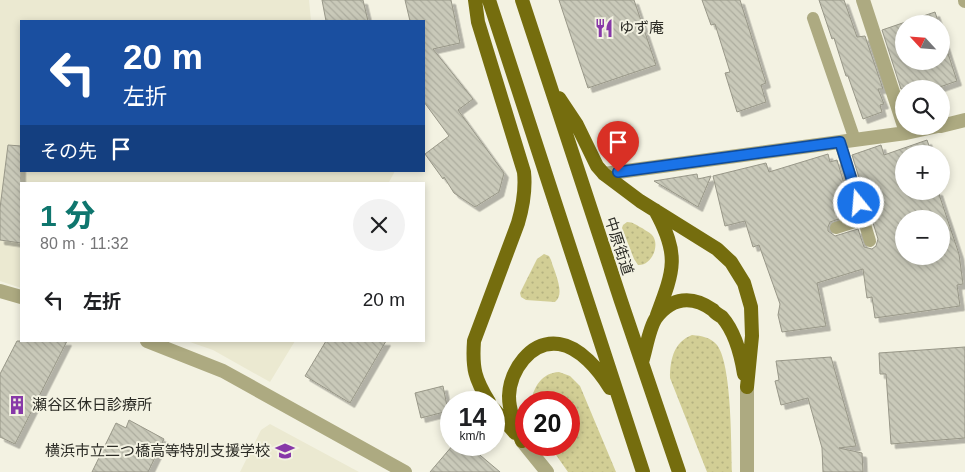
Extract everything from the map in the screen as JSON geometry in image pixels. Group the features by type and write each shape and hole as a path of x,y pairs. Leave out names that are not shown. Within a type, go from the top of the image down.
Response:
{"main road":[{"path":"475,0 478,22 524,172 526,190 518,224 474,341 474,369 483,391"},
{"path":"489,0 643,472"},
{"name":"中原街道","path":"522,0 679,472"},
{"path":"548,81 577,125 596,166 604,174 640,201 717,249 731,262 744,283 751,307 752,336 747,387"},
{"path":"642,362 672,269 672,254 666,234 654,210"},
{"path":"655,320 665,308 678,301 692,300 706,306 722,317 734,338 742,360 747,387"},
{"path":"515,425 509,398 512,379 521,360 539,347 558,344 579,352 595,366 619,402"},
{"path":"505,421 515,433"}],"street":[{"path":"863,0 895,98"},
{"path":"950,124 965,120"},
{"path":"604,174 855,140 895,130"},
{"path":"0,290 20,297"},
{"path":"150,342 223,371 405,472"},
{"path":"747,387 747,472"},
{"path":"534,456 547,472"}],"lane":[{"path":"813,18 855,140"},
{"path":"840,142 870,241"},
{"path":"836,228 864,220"}],"shaded area":[{"path":"0,0 309,0 311,20 20,20 20,172 394,172 389,182 20,182 20,288 0,281"},
{"path":"627,222 642,228 654,238 654,252 650,260 642,265 638,265 634,259 622,228"},
{"path":"544,254 549,256 551,260 559,288 558,298 555,302 526,300 521,297 520,293 537,259"},
{"path":"692,335 712,340 722,355 726,369 730,406 732,472 707,472 670,378 674,352 681,342"},
{"path":"190,342 294,342 270,382 213,350"},
{"path":"559,372 570,376 580,386 616,472 568,472 557,456 580,456 580,391 534,391 543,378"},
{"name":"横浜市立二つ橋高等特別支援学校","path":"270,424 359,472 240,472 261,430"}],"building":[{"path":"322,0 363,0 368,20 326,20"},
{"path":"405,0 451,0 460,43 433,49 473,99 458,110 504,173 499,192 475,207 454,193 444,177 443,179 425,154 449,136 425,103 425,20 410,20"},
{"path":"559,0 634,0 656,65 588,88"},
{"path":"702,0 740,0 766,83 761,85 766,102 737,112 725,73 730,72 715,24 711,25"},
{"path":"819,0 844,0 857,37 865,36 883,89 878,89 884,104 880,105 882,112 863,119"},
{"path":"895,26 895,70 950,70 950,60 957,81 950,83 950,80 898,80 882,30"},
{"path":"927,140 929,145 913,145"},
{"path":"8,145 20,146 20,243 0,240 0,208"},
{"path":"881,145 884,155 895,151 895,200 941,200 944,210 895,210 895,265 950,265 950,227 959,254 963,284 957,285 960,306 875,318 872,297 867,298 863,269 817,283 826,326 782,332 778,315 780,304 759,245 753,247 745,221 725,226 713,176 766,163 769,172 828,154 830,162 837,160 853,214 830,222 828,231 835,236 858,229 864,247 872,249 876,246 878,239 852,155"},
{"path":"697,174 698,179 711,176 698,207 654,181"},
{"name":"瀬谷区休日診療所","path":"17,341 66,342 15,444 0,437 0,374"},
{"path":"325,342 385,342 350,403 305,376"},
{"path":"965,347 965,438 891,444 886,374 880,374 879,353"},
{"path":"831,357 856,446 839,448 862,453 863,472 823,472 822,448 808,398 781,405 775,381 779,380 776,361"},
{"path":"443,386 444,391 440,391 440,413 421,418 415,393"},
{"path":"129,420 164,439 148,472 92,472 116,423 126,428"},
{"path":"444,456 481,456 500,472 430,472"}],"place":[{"name":"ゆず庵","path":"604,28"},
{"name":"瀬谷区休日診療所","path":"17,405"},
{"name":"横浜市立二つ橋高等特別支援学校","path":"285,451"}],"route":[{"path":"618,172 840,142 859,203"}]}
